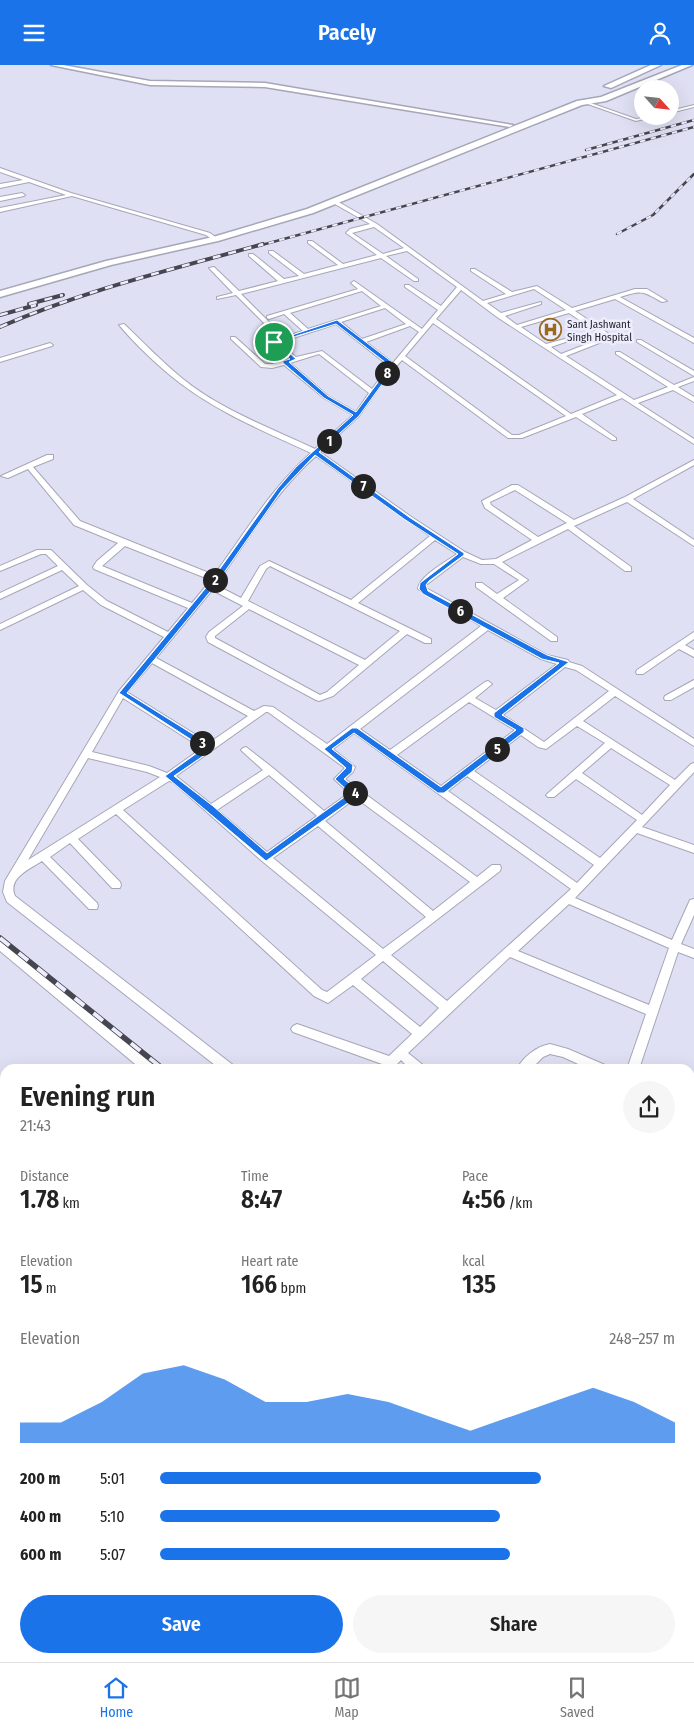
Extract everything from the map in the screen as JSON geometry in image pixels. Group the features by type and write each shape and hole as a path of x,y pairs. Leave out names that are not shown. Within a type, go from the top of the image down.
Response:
{"highway":[{"path":"0,294 335,202 408,170 673,65"},
{"path":"585,101 603,99 688,65"},
{"path":"0,287 111,257 212,236 320,203 394,169 510,125 653,66"}],"street":[{"path":"54,65 150,83 265,85 510,125"},
{"path":"585,101 634,119"},
{"path":"679,110 694,106"},
{"path":"1,172 30,179 72,195 212,236"},
{"path":"0,186 30,179"},
{"path":"0,199 22,195"},
{"path":"0,210 72,195"},
{"path":"335,202 375,225 516,327 694,442"},
{"path":"375,225 352,230 349,233 416,280"},
{"path":"310,242 342,266"},
{"path":"219,298 408,249"},
{"path":"271,251 303,276"},
{"path":"251,255 282,281"},
{"path":"212,268 267,323 262,331 294,359"},
{"path":"474,270 510,294"},
{"path":"354,283 422,332"},
{"path":"407,286 441,309"},
{"path":"482,303 530,287 536,287 610,337 561,357"},
{"path":"223,1064 11,899 8,892 9,884 84,754 122,693 213,583 280,489 298,468 357,415 393,365 460,288"},
{"path":"269,317 363,289"},
{"path":"516,327 643,290 664,301"},
{"path":"616,297 694,341"},
{"path":"500,316 539,303"},
{"path":"274,342 386,306"},
{"path":"285,312 307,331"},
{"path":"432,319 574,415 614,439"},
{"path":"337,322 393,365"},
{"path":"362,341 411,324"},
{"path":"122,325 181,381 204,397 315,452 435,537 462,554 481,562 495,561 628,499 694,462"},
{"path":"546,347 578,336"},
{"path":"233,338 263,366 285,362 317,352 323,353 373,393"},
{"path":"639,341 694,374"},
{"path":"0,360 50,345"},
{"path":"618,353 694,400"},
{"path":"401,356 506,436 520,437 622,396"},
{"path":"285,362 326,397 357,415"},
{"path":"632,403 694,379"},
{"path":"5,476 50,457"},
{"path":"29,466 77,523 213,583 246,604 365,664"},
{"path":"537,540 485,504 486,501 515,487 571,524 628,569"},
{"path":"628,499 694,544"},
{"path":"352,603 435,537"},
{"path":"123,543 97,567 194,607"},
{"path":"0,569 45,551 51,554 84,587 113,608 169,636"},
{"path":"462,554 426,580 422,585 422,589 544,657 565,662 579,668 694,743"},
{"path":"495,561 524,580 497,598"},
{"path":"406,630 330,694 319,698 211,640 210,637 246,604 263,568 270,563 352,603 406,630 428,641"},
{"path":"0,596 63,567"},
{"path":"479,585 554,639"},
{"path":"2,623 84,587"},
{"path":"327,749 487,626"},
{"path":"640,672 694,635"},
{"path":"679,645 694,654"},
{"path":"150,658 254,715"},
{"path":"496,715 565,662"},
{"path":"668,698 694,683"},
{"path":"390,755 488,684"},
{"path":"469,698 521,730 541,745 546,746 616,691"},
{"path":"122,693 209,748"},
{"path":"14,874 169,776 254,715 264,709 270,709 350,767 350,770 338,779 477,882"},
{"path":"578,722 675,784"},
{"path":"354,729 578,889"},
{"path":"441,791 521,730"},
{"path":"551,795 611,743"},
{"path":"246,750 432,916"},
{"path":"84,754 149,769 169,776 446,1008"},
{"path":"389,1064 446,1008 568,899 675,784 692,769"},
{"path":"210,809 270,771"},
{"path":"467,771 601,864"},
{"path":"576,774 643,820"},
{"path":"266,858 356,793"},
{"path":"116,809 322,997 328,998 496,868"},
{"path":"635,828 694,849"},
{"path":"71,838 116,885"},
{"path":"43,856 93,906"},
{"path":"568,899 694,954"},
{"path":"634,1064 675,946 694,903"},
{"path":"0,945 144,1064"},
{"path":"509,952 653,1012"},
{"path":"354,979 420,1033"},
{"path":"297,1029 382,1064"},
{"path":"528,1064 540,1053 550,1049 558,1050 590,1064"},
{"path":"400,1053 413,1064"}],"railway":[{"path":"586,150 694,120"},
{"path":"258,246 694,127"},
{"path":"617,234 653,215 694,174"},
{"path":"0,327 97,291 263,244"},
{"path":"29,304 63,295"},
{"path":"0,315 36,305"},
{"path":"0,938 157,1064"}],"place":[{"name":"Sant Jashwant Singh Hospital","path":"551,330"}],"route":[{"path":"274,342 294,359 285,362 326,397 357,415 350,423 315,452 298,468 280,489 211,586 122,693 209,748 169,776 266,858 356,793 338,779 351,768 327,749 354,729 441,791 521,730 496,715 565,662 544,657 426,593 422,589 422,585 426,580 462,554 407,518 315,452 341,431 350,423 357,415 393,365 337,322 274,342"}]}
